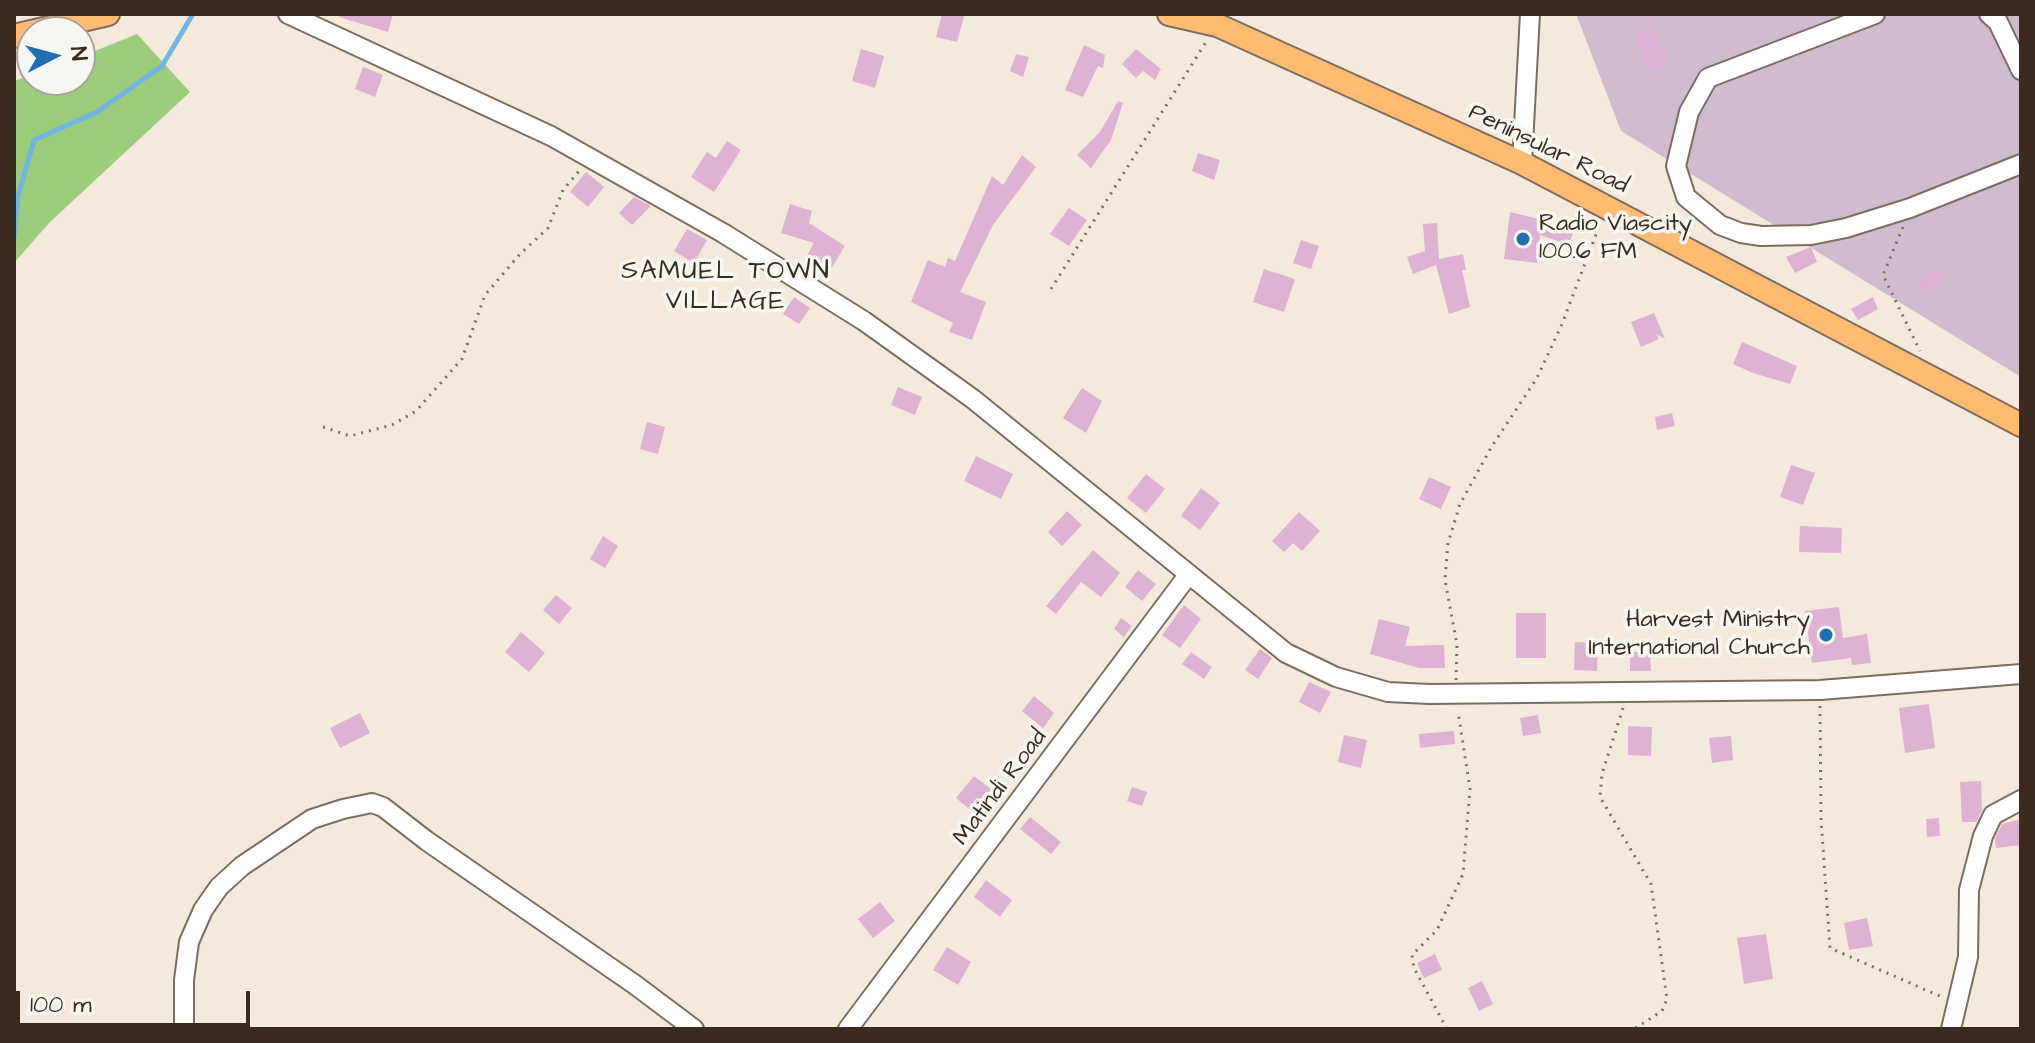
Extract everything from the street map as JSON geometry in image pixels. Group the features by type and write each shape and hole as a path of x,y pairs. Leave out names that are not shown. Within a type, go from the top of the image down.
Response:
{"main road":[{"path":"14,36 108,14"},
{"name":"Peninsular Road","path":"1169,14 1217,25 1522,163 2021,425"}],"street":[{"path":"288,14 551,136 723,233 864,321 973,399 1286,653 1336,677 1388,692 1456,694 1820,690 2021,674"},
{"path":"1522,163 1530,14"},
{"path":"1875,14 1708,78 1689,112 1676,166 1686,197 1720,225 1741,233 1761,236 1811,235 1846,228 1910,208 2021,164"},
{"path":"1989,14 1998,22 2021,70"},
{"name":"Matindi Road","path":"848,1029 1189,574"},
{"path":"1951,1029 1968,957 1969,890 1983,836 1993,815 2021,800"},
{"path":"184,1029 184,980 189,942 203,910 219,887 242,866 312,819 372,803 383,807 694,1029"}],"path":[{"path":"1051,289 1217,25"},
{"path":"323,427 350,436 392,425 416,411 462,359 485,295 520,254 548,228 563,190 589,158"},
{"path":"1447,1029 1414,968 1412,955 1437,930 1463,874 1470,789 1456,694 1457,645 1445,580 1448,543 1460,504 1492,446 1537,378 1562,324 1606,207"},
{"path":"1910,208 1883,275 1922,354"},
{"path":"1820,690 1821,819 1830,948 1956,1003"},
{"path":"1628,693 1602,774 1600,797 1651,884 1667,999 1662,1011 1634,1029"}],"shaded area":[{"path":"1576,14 2021,14 2021,377 1621,131"}],"green space":[{"path":"137,34 190,92 49,223 14,263 14,81 16,96 96,96 96,51"}],"building":[{"path":"340,14 393,14 388,32 339,17"},
{"path":"942,14 964,16 957,42 936,37"},
{"path":"1651,24 1668,63 1649,72 1632,33"},
{"path":"1084,45 1105,55 1103,68 1098,66 1083,97 1065,90"},
{"path":"861,49 884,56 875,88 852,81"},
{"path":"1136,49 1161,69 1155,80 1143,71 1136,78 1122,64"},
{"path":"1016,54 1029,57 1023,77 1010,71"},
{"path":"363,67 383,75 375,97 355,89"},
{"path":"1118,101 1123,103 1111,140 1091,168 1077,155 1100,132"},
{"path":"727,141 741,150 714,192 691,177 707,152 716,158"},
{"path":"1198,153 1220,160 1214,180 1192,171"},
{"path":"1022,155 1036,167 993,225 960,292 986,302 972,340 949,332 953,323 911,302 928,260 945,267 948,258 955,261 992,176 1003,185"},
{"path":"586,172 604,187 588,207 570,192"},
{"path":"634,197 651,206 632,225 619,213"},
{"path":"790,204 812,211 809,223 845,246 829,272 806,257 814,243 781,233"},
{"path":"1069,208 1087,220 1069,246 1050,234"},
{"name":"Radio Viascity 100.6 FM","path":"1510,212 1542,220 1573,233 1569,245 1540,235 1537,263 1504,259"},
{"path":"1437,223 1439,259 1463,254 1466,270 1462,270 1470,307 1449,314 1436,265 1413,274 1407,257 1425,251 1423,224"},
{"path":"687,229 707,240 694,263 674,251"},
{"path":"1301,240 1319,246 1311,269 1293,263"},
{"path":"1811,247 1817,262 1795,273 1786,257"},
{"path":"1939,268 1944,282 1923,293 1915,279"},
{"path":"1264,269 1295,279 1284,312 1253,302"},
{"path":"794,297 810,308 799,324 783,314"},
{"path":"1873,297 1878,309 1858,320 1851,309"},
{"path":"1654,313 1665,339 1656,334 1659,339 1641,347 1631,322"},
{"path":"1742,342 1797,366 1790,384 1733,364"},
{"path":"898,387 922,397 915,415 891,405"},
{"path":"1082,388 1102,401 1086,433 1063,418"},
{"path":"1672,413 1675,426 1657,430 1655,417"},
{"path":"647,422 665,427 658,454 640,449"},
{"path":"976,456 1013,474 1001,499 964,481"},
{"path":"1791,465 1815,473 1803,505 1780,497"},
{"path":"1146,474 1165,489 1146,513 1127,498"},
{"path":"1429,477 1451,487 1441,509 1419,499"},
{"path":"1201,488 1220,503 1200,530 1181,516"},
{"path":"1067,511 1082,525 1062,546 1048,532"},
{"path":"1299,512 1320,531 1302,551 1293,543 1284,552 1272,541"},
{"path":"1800,526 1842,528 1841,553 1799,552"},
{"path":"603,536 618,546 605,568 590,559"},
{"path":"1093,550 1120,573 1101,597 1081,582 1056,614 1046,606"},
{"path":"1138,570 1156,584 1142,601 1125,587"},
{"path":"556,595 572,608 559,624 543,610"},
{"path":"1184,605 1201,619 1180,648 1162,635"},
{"name":"Harvest Ministry International Church","path":"1839,607 1843,638 1867,634 1871,663 1852,665 1851,658 1812,663 1805,611"},
{"path":"1516,613 1546,613 1546,658 1516,658"},
{"path":"1121,618 1132,626 1124,637 1114,629"},
{"path":"1379,619 1410,627 1405,646 1444,645 1445,668 1419,668 1370,654"},
{"path":"521,632 545,653 529,672 505,652"},
{"path":"1575,642 1598,643 1597,671 1574,670"},
{"path":"1260,649 1272,658 1258,679 1245,670"},
{"path":"1650,651 1651,671 1630,671 1630,652"},
{"path":"1191,652 1212,667 1204,679 1182,664"},
{"path":"1309,682 1331,692 1320,713 1299,702"},
{"path":"1034,696 1054,713 1043,728 1022,711"},
{"path":"1929,704 1935,748 1905,753 1899,708"},
{"path":"360,713 370,733 340,748 330,728"},
{"path":"1538,715 1541,733 1523,736 1520,718"},
{"path":"1628,726 1652,727 1651,756 1628,755"},
{"path":"1454,731 1455,744 1420,748 1419,734"},
{"path":"1344,735 1367,740 1361,768 1338,762"},
{"path":"1731,736 1733,760 1712,763 1709,738"},
{"path":"974,776 992,790 974,813 956,798"},
{"path":"1981,781 1982,811 1976,822 1962,822 1960,782"},
{"path":"1132,787 1147,792 1142,806 1127,801"},
{"path":"1030,817 1061,842 1051,854 1020,829"},
{"path":"1939,818 1940,836 1927,837 1926,819"},
{"path":"2021,819 2021,845 1996,848 1995,839 2002,824"},
{"path":"986,880 1012,900 1000,917 974,897"},
{"path":"880,902 895,921 873,938 858,919"},
{"path":"1867,918 1873,946 1849,950 1844,923"},
{"path":"1766,934 1773,979 1744,984 1737,938"},
{"path":"947,947 971,962 958,985 933,970"},
{"path":"1435,954 1442,970 1424,978 1417,963"},
{"path":"1482,981 1493,1004 1479,1011 1468,988"}],"waterway":[{"path":"14,237 18,196 34,140 97,112 162,66 193,14"}],"place":[{"name":"Radio Viascity 100.6 FM","path":"1523,239"},
{"name":"Harvest Ministry International Church","path":"1826,635"}],"district":[{"name":"SAMUEL TOWN VILLAGE","path":"726,288"}]}
